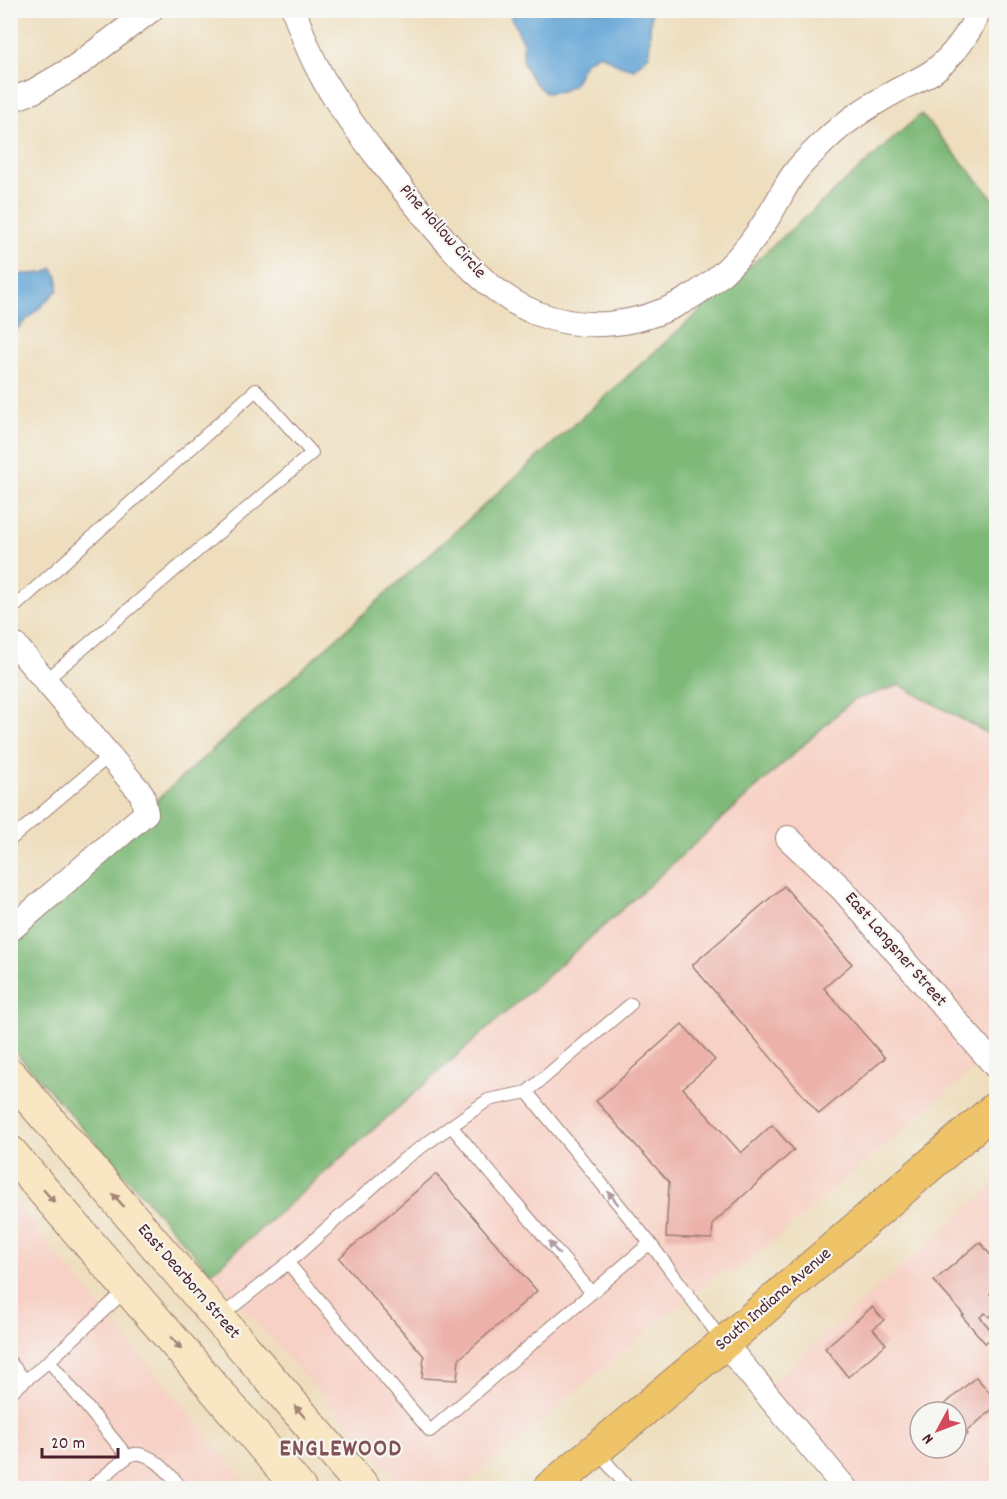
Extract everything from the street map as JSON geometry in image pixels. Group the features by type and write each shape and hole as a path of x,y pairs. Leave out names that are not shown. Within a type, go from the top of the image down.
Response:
{"main road":[{"name":"East Dearborn Street","path":"10,1075 364,1488"},
{"name":"South Indiana Avenue","path":"550,1488 724,1343 996,1108"},
{"path":"10,1152 129,1288 298,1488"}],"street":[{"path":"10,100 32,92 75,67 151,10"},
{"name":"Pine Hollow Circle","path":"294,10 320,73 338,101 403,190 456,253 488,284 518,305 537,314 570,323 588,325 619,324 641,319 677,305 715,280 747,246 772,212 792,176 802,164 834,132 855,116 933,71 955,50 968,32 979,10"},
{"path":"10,930 146,813 142,794 13,643"},
{"name":"East Langsner Street","path":"788,838 842,889 996,1067"},
{"path":"724,1343 845,1488"}],"lane":[{"path":"10,611 256,390 312,453 45,681"},
{"path":"10,840 110,756"},
{"path":"219,1318 288,1263 403,1160 488,1100 527,1092 631,1004"},
{"path":"527,1092 650,1243 724,1343"},
{"path":"451,1126 592,1293"},
{"path":"288,1263 430,1431 650,1243"},
{"path":"10,1393 129,1288"},
{"path":"49,1360 128,1457"},
{"path":"10,1362 25,1380"},
{"path":"597,1450 628,1488"},
{"path":"90,1488 128,1457 137,1454 153,1460 182,1488"}],"shaded area":[{"path":"900,685 996,738 996,1050 737,1272 721,1271 461,1488 405,1488 211,1273 616,915 853,700"},
{"path":"996,1182 996,1488 851,1488 766,1388"},
{"path":"11,1199 251,1488 11,1488"}],"green space":[{"path":"921,114 996,202 996,738 900,685 853,700 616,915 211,1273 11,1047 10,932"}],"water":[{"path":"509,11 651,11 649,55 634,69 619,65 600,54 586,61 574,84 562,91 545,93 534,82 523,64 523,43"},
{"path":"52,268 58,277 58,290 11,335 11,275 45,273"}],"building":[{"path":"784,886 852,964 824,988 885,1058 819,1114 692,965"},
{"path":"682,1024 715,1060 683,1088 741,1153 772,1125 794,1150 713,1223 712,1239 666,1237 669,1182 596,1101"},
{"path":"436,1174 537,1291 459,1359 457,1380 422,1378 424,1356 339,1258"},
{"path":"980,1242 996,1262 996,1289 990,1294 996,1302 996,1311 989,1317 985,1313 980,1317 995,1335 985,1343 934,1281"},
{"path":"872,1307 884,1320 873,1329 886,1344 848,1377 825,1348"},
{"path":"976,1377 996,1400 996,1406 968,1430 968,1400 950,1400"}],"district":[{"name":"ENGLEWOOD","path":"341,1450"}]}
